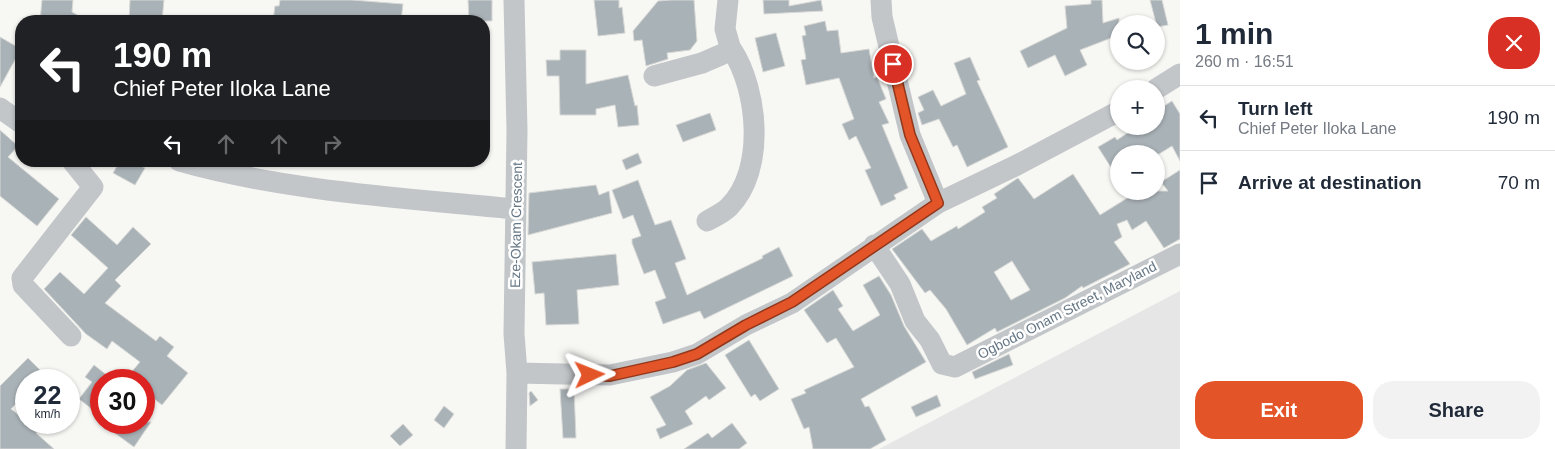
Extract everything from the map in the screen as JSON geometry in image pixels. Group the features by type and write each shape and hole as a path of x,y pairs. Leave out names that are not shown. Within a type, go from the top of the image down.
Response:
{"street":[{"name":"Eze-Okam Crescent","path":"514,0 517,130 514,334 517,373 516,449"},
{"path":"707,221 725,210 735,200 746,176 755,141 755,123 750,95 738,59 731,50 726,29 728,0"},
{"path":"881,0 882,17 910,135 938,203"},
{"path":"654,76 702,63 731,50"},
{"path":"1165,83 1180,74"},
{"path":"0,108 15,119"},
{"path":"517,373 610,376 686,358 792,302 938,203 1009,170 1110,116"},
{"path":"71,336 23,285 22,278 93,187 78,167"},
{"path":"200,167 319,188 515,209"},
{"name":"Ogbodo Onam Street, Maryland","path":"874,245 900,284 915,321 930,340 942,364 955,366 1180,254"}],"shaded area":[{"path":"1180,291 1180,449 879,449"}],"building":[{"path":"42,0 73,0 72,12 77,15 41,15"},
{"path":"130,0 164,0 163,15 129,15"},
{"path":"280,0 352,0 403,4 402,15 274,15 275,6 279,6"},
{"path":"468,0 492,0 492,21 490,21 490,15 469,15"},
{"path":"594,0 619,0 619,8 622,7 625,33 598,36"},
{"path":"694,0 697,41 690,50 667,53 668,59 646,66 642,40 634,41 633,31 658,1"},
{"path":"763,0 789,0 789,6 821,0 823,11 764,14"},
{"path":"1091,0 1102,0 1103,23 1110,21 1110,38 1080,50 1087,65 1065,76 1055,55 1028,68 1020,51 1067,28 1065,6 1091,4"},
{"path":"1150,0 1162,0 1168,25 1165,26 1165,15 1154,15"},
{"path":"825,21 827,31 838,30 841,53 869,49 874,78 877,77 886,99 879,102 889,123 882,125 908,188 894,195 896,199 881,206 865,170 871,168 856,136 849,140 842,124 854,119 839,78 806,85 801,60 806,59 802,36 806,35 804,26"},
{"path":"776,33 785,66 763,72 755,38"},
{"path":"0,37 15,46 15,60 0,87"},
{"path":"560,50 586,50 586,84 628,75 635,106 637,105 639,125 618,127 615,105 596,109 596,115 560,115 559,76 547,76 546,60 560,60"},
{"path":"970,57 980,80 977,81 1008,147 967,167 957,145 953,147 939,119 922,125 918,113 924,110 918,97 933,90 941,106 966,94 954,63"},
{"path":"1172,101 1180,114 1180,161 1172,146 1165,150 1165,145 1110,145 1110,166 1098,147 1115,137 1117,140 1124,135 1165,135 1165,105"},
{"path":"710,113 716,130 683,142 676,125"},
{"path":"0,130 15,143 15,149 8,157 15,163 15,167 20,167 59,199 37,226 0,196"},
{"path":"638,153 642,163 626,170 622,160"},
{"path":"116,167 145,168 135,185 113,173"},
{"path":"1180,170 1180,239 1164,248 1146,221 1132,230 1127,220 1117,224 1122,237 1114,242 1130,264 1083,288 1082,286 1065,298 997,332 995,328 967,345 946,309 930,290 925,293 892,249 922,229 931,241 957,226 958,229 985,212 982,207 997,198 994,194 1018,178 1034,199 1073,174 1100,215 1124,200 1165,200 1165,191 1168,191 1165,187 1165,179","holes":["1012,261 1030,290 1011,300 994,272"]},
{"path":"638,180 655,225 671,220 686,259 675,263 687,295 763,258 762,256 779,247 793,276 704,319 700,311 663,324 655,302 666,298 655,270 644,274 632,243 632,239 641,236 633,215 623,219 612,190"},
{"path":"596,185 599,195 609,191 612,213 528,235 529,193"},
{"path":"86,217 117,245 133,227 151,244 115,280 121,286 105,303 156,341 160,336 174,347 167,356 188,373 162,405 155,400 155,369 134,369 140,362 112,341 107,349 86,334 44,289 60,272 84,294 108,268 71,235"},
{"path":"616,254 619,285 577,290 579,324 546,325 544,293 535,294 532,262"},
{"path":"879,276 891,295 904,326 926,362 861,399 865,407 869,406 886,440 870,449 813,449 809,427 804,429 791,399 806,393 804,390 854,367 836,338 827,343 804,310 833,290 843,306 838,309 853,331 880,315 863,285"},
{"path":"749,340 779,389 760,401 755,394 751,397 725,355"},
{"path":"1009,354 1013,365 975,379 972,372"},
{"path":"28,358 39,369 17,369"},
{"path":"706,363 726,388 709,400 706,396 685,411 693,424 660,439 656,429 666,425 650,397 670,386 687,370"},
{"path":"94,365 99,369 91,369"},
{"path":"90,370 90,381 85,377"},
{"path":"15,371 15,405 11,409 15,412 15,434 37,434 54,449 0,449 0,386"},
{"path":"90,385 90,408 80,398"},
{"path":"560,389 574,389 576,438 563,438"},
{"path":"531,391 538,400 530,406 529,393"},
{"path":"937,395 941,406 916,417 911,407"},
{"path":"444,406 454,414 444,428 434,420"},
{"path":"732,423 747,443 739,449 684,449 708,433 712,438"},
{"path":"403,424 413,435 400,446 390,436"},
{"path":"116,434 143,434 134,447"}],"route":[{"path":"590,375 610,376 673,362 697,354 746,325 792,302 938,203 910,135 893,64"}]}
